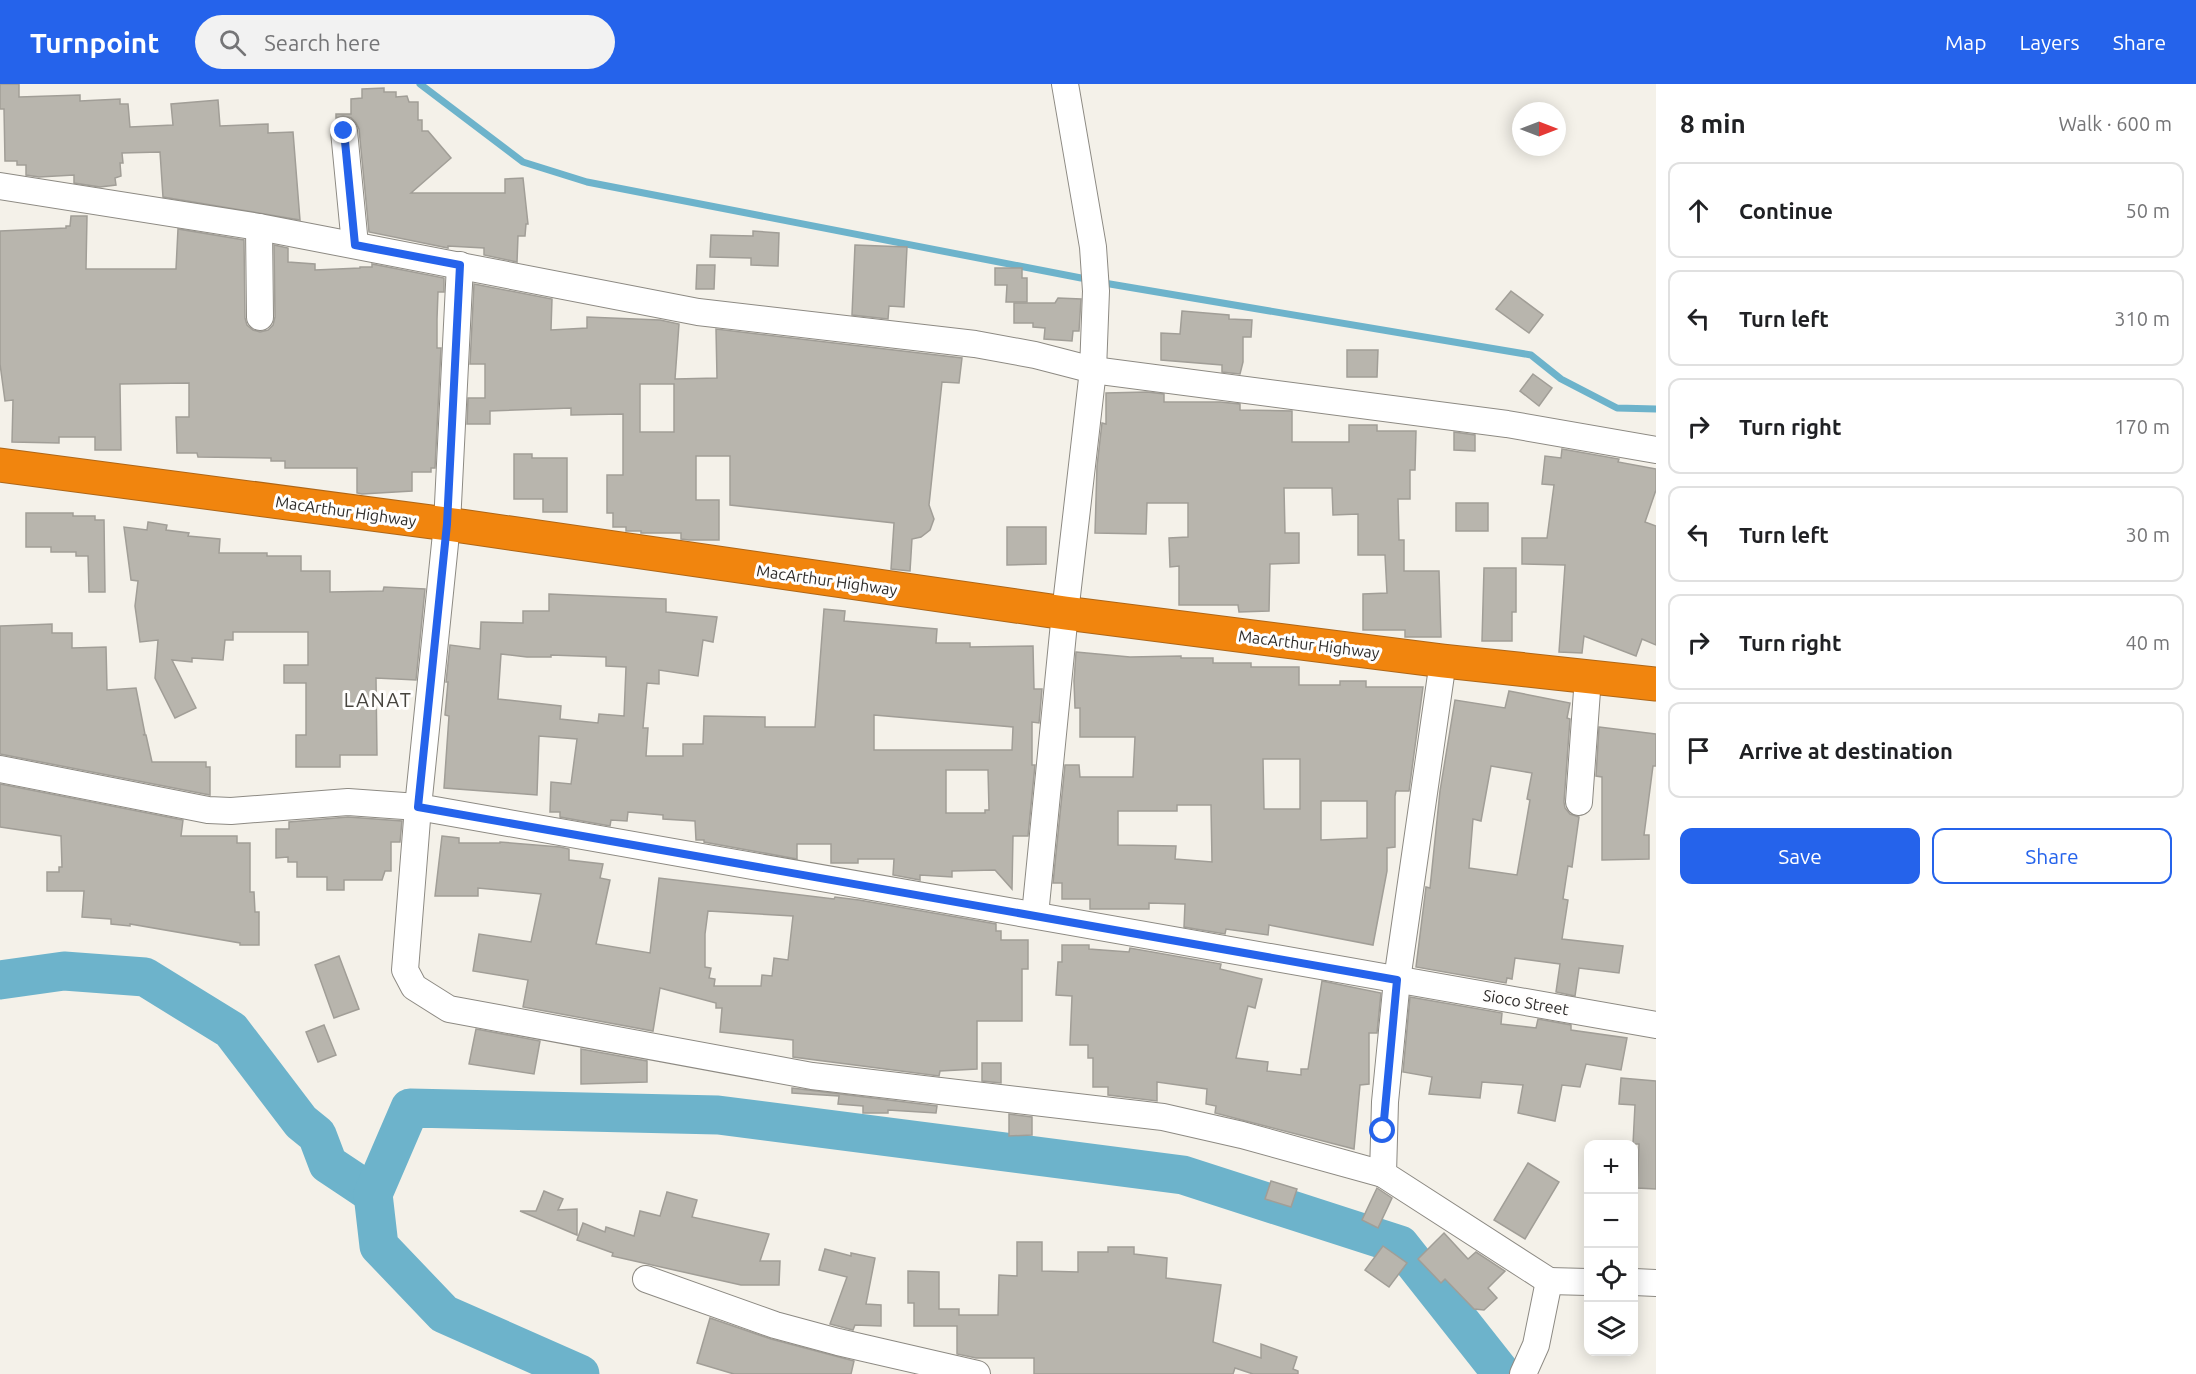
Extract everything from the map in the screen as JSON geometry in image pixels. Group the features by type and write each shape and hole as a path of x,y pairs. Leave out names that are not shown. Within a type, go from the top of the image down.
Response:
{"highway":[{"name":"MacArthur Highway","path":"0,465 447,524 1065,613 1443,661 1656,684"}],"street":[{"path":"1035,915 1065,613 1093,370 1096,291 1093,247 1065,84"},
{"path":"344,131 355,245"},
{"path":"0,186 259,227 698,312 975,345 1035,355 1093,370 1507,424 1656,450"},
{"path":"259,227 260,317"},
{"path":"460,265 447,524 418,807 405,970 414,987 449,1009 812,1076 1162,1117 1242,1135 1383,1174 1550,1281 1584,1282"},
{"path":"1383,1174 1385,1102 1397,980 1443,661"},
{"path":"1579,802 1588,677"},
{"name":"Sioco Street","path":"0,769 194,808 231,811 348,802 418,807 1656,1025"},
{"path":"646,1279 775,1324 961,1372"},
{"path":"1523,1374 1536,1345 1550,1281"},
{"path":"1638,1282 1656,1283"}],"building":[{"path":"0,84 19,84 19,97 80,95 80,101 120,99 120,104 128,104 130,127 173,125 171,104 218,100 220,126 268,124 268,133 293,132 300,220 163,197 160,152 122,153 121,176 115,178 116,185 100,187 74,183 74,175 39,177 26,175 26,165 17,165 17,161 5,161 4,109 0,109"},
{"path":"384,88 384,92 396,92 396,97 407,96 409,102 418,102 418,120 422,120 422,131 428,131 451,158 411,193 505,193 505,179 523,178 528,224 526,224 525,236 518,236 517,262 484,255 484,248 448,246 448,248 369,232 359,129 351,118 343,116 336,118 336,114 351,114 351,99 362,98 362,89"},
{"path":"71,216 87,216 86,269 176,269 178,229 244,240 245,318 247,325 260,332 268,330 273,325 275,317 274,245 288,248 288,262 315,264 315,270 372,267 372,264 444,278 444,292 438,292 437,348 441,348 435,468 431,468 431,472 412,472 412,491 362,494 357,493 357,468 285,468 285,461 271,461 271,458 198,457 197,453 177,453 176,417 189,417 189,383 120,384 121,450 95,450 95,437 59,437 59,443 12,442 13,400 5,401 0,364 0,231 66,228 70,226"},
{"path":"753,231 779,233 778,266 751,265 751,258 710,257 711,235 753,236"},
{"path":"855,245 907,247 904,307 889,306 888,319 852,315"},
{"path":"697,265 715,265 714,289 696,289"},
{"path":"995,268 1022,268 1022,278 1027,278 1027,302 1006,302 1007,285 995,285"},
{"path":"474,284 552,299 551,330 587,328 587,317 660,320 679,324 675,379 717,378 716,329 962,358 959,383 942,382 929,505 934,519 930,530 921,537 912,539 910,571 891,569 894,523 730,505 730,456 696,456 696,500 719,500 719,540 689,540 681,539 681,533 641,533 641,531 626,531 626,527 613,527 613,513 607,513 607,475 623,475 623,414 571,415 571,408 490,411 490,424 467,424 468,398 485,398 485,364 470,364","holes":["640,384 674,384 674,432 640,432"]},
{"path":"1511,291 1543,315 1529,333 1496,309"},
{"path":"1058,298 1081,299 1079,331 1073,331 1072,341 1044,339 1045,328 1033,327 1033,323 1014,323 1014,303 1055,303"},
{"path":"1182,311 1229,315 1229,319 1252,320 1251,337 1243,337 1243,362 1240,374 1222,372 1222,365 1161,360 1161,333 1180,334"},
{"path":"1347,350 1378,350 1377,377 1347,377"},
{"path":"1533,374 1552,388 1539,406 1520,391"},
{"path":"1106,393 1164,394 1164,402 1220,402 1240,404 1240,410 1292,411 1292,442 1349,442 1349,425 1377,425 1377,431 1416,431 1415,470 1410,470 1410,499 1398,499 1399,540 1404,540 1404,571 1439,571 1441,637 1405,637 1405,630 1363,630 1363,594 1387,593 1385,555 1358,555 1358,514 1333,515 1332,488 1284,488 1285,533 1299,533 1299,563 1270,564 1269,611 1239,612 1238,605 1179,605 1179,566 1170,567 1169,538 1188,537 1188,503 1147,503 1146,534 1095,533 1097,466 1102,423 1106,424"},
{"path":"1454,432 1475,435 1475,451 1454,450"},
{"path":"1562,449 1619,459 1618,462 1656,469 1656,490 1645,522 1656,526 1656,645 1642,639 1636,656 1584,636 1582,653 1559,652 1565,565 1522,564 1522,538 1547,538 1554,485 1542,484 1545,456 1561,458"},
{"path":"514,454 532,454 532,458 567,458 567,512 543,512 543,499 514,499"},
{"path":"1456,503 1488,503 1488,531 1456,531"},
{"path":"26,513 73,513 73,516 95,516 95,520 104,520 105,592 89,592 88,556 76,556 76,552 51,552 51,547 26,547"},
{"path":"148,522 167,525 166,530 189,533 188,536 220,539 219,553 301,556 301,571 330,571 330,592 383,591 384,587 425,589 416,680 376,678 377,755 340,755 340,767 296,767 296,735 306,735 306,683 284,683 284,665 308,665 308,632 233,632 233,640 225,640 223,660 192,658 192,662 172,660 196,708 175,718 155,678 158,640 140,642 135,606 138,581 131,580 124,527 147,530"},
{"path":"1007,527 1046,527 1046,564 1007,565"},
{"path":"1484,568 1516,568 1516,612 1512,612 1512,641 1482,641"},
{"path":"549,594 666,599 666,612 717,617 713,642 703,640 698,676 659,670 659,684 647,683 643,728 648,728 646,756 683,756 683,744 703,744 704,716 765,717 765,727 815,727 824,609 845,611 844,621 937,629 936,643 970,643 970,647 1033,646 1034,689 1042,689 1039,723 1032,722 1032,765 1035,765 1028,836 1013,836 1012,889 995,870 952,871 952,877 920,875 920,880 893,875 894,859 858,859 858,863 831,863 831,844 797,844 797,859 704,842 704,840 696,840 695,821 663,819 663,815 628,812 627,821 611,820 610,826 560,817 560,812 550,812 551,782 571,784 577,739 539,736 537,795 444,788 449,716 445,715 448,682 446,682 450,645 480,649 481,622 523,623 523,611 549,611","holes":["501,654 527,657 551,657 551,655 606,657 606,666 626,667 624,716 599,714 598,723 560,719 561,706 498,699","874,715 1013,727 1012,750 874,750","946,770 988,770 989,810 985,810 985,813 946,813"]},
{"path":"52,624 52,633 72,633 72,648 106,647 107,690 136,688 145,734 143,735 146,735 152,762 206,762 206,767 210,767 210,795 0,754 0,626"},
{"path":"1076,652 1130,657 1213,658 1213,663 1251,663 1251,667 1299,667 1299,685 1340,685 1340,681 1366,681 1366,687 1423,687 1409,791 1396,791 1395,796 1395,847 1387,848 1387,871 1373,945 1269,925 1268,935 1226,929 1225,934 1184,927 1185,904 1149,903 1149,909 1090,909 1090,899 1062,899 1062,883 1053,883 1065,765 1079,765 1080,777 1133,777 1135,737 1080,737 1080,708 1075,708","holes":["1263,759 1300,759 1300,809 1264,809","1321,801 1367,801 1367,838 1321,840","1177,805 1211,805 1212,862 1175,859 1176,846 1118,845 1118,811 1177,811"]},
{"path":"1509,691 1570,703 1567,718 1570,719 1564,802 1570,814 1579,817 1572,867 1568,866 1563,899 1568,900 1562,939 1623,946 1619,973 1579,968 1575,996 1556,992 1560,964 1515,958 1512,979 1507,978 1506,983 1416,967 1426,887 1430,888 1440,791 1455,700 1505,708","holes":["1491,766 1532,773 1527,799 1530,800 1517,875 1469,868 1473,819 1481,821"]},
{"path":"1599,727 1656,734 1656,766 1653,766 1644,835 1649,835 1649,859 1602,860 1602,777 1596,776"},
{"path":"0,784 183,820 181,836 237,836 237,843 250,843 250,892 254,892 255,912 259,912 259,945 240,945 240,943 130,924 130,926 111,924 111,919 82,917 84,891 47,891 47,872 59,872 59,867 62,867 61,836 0,827"},
{"path":"348,817 402,821 400,842 391,842 391,871 385,871 382,880 344,880 344,890 327,890 327,877 297,877 297,862 288,862 288,857 276,858 276,829 289,829 289,822"},
{"path":"442,836 459,838 459,843 500,842 560,847 569,849 569,860 603,864 600,878 610,880 596,944 650,953 659,878 859,900 996,924 996,931 1001,931 1001,940 1028,940 1028,969 1022,969 1022,1021 977,1021 977,1069 940,1071 939,1076 793,1057 793,1040 720,1032 722,1008 716,1008 716,1003 660,988 653,1031 523,1007 528,980 473,971 479,934 531,942 541,894 478,888 478,896 435,896","holes":["708,911 793,916 788,960 774,958 772,976 762,975 761,986 714,986 715,979 709,978 711,968 705,967"]},
{"path":"1062,945 1089,945 1089,949 1129,952 1130,948 1221,964 1220,969 1262,979 1255,1008 1248,1006 1236,1058 1268,1062 1267,1071 1301,1075 1301,1069 1308,1069 1322,981 1381,993 1377,1033 1369,1033 1369,1084 1360,1085 1354,1149 1215,1113 1216,1106 1206,1104 1207,1089 1157,1082 1157,1101 1108,1095 1108,1087 1093,1087 1093,1058 1088,1058 1088,1045 1070,1045 1072,996 1056,995 1058,962 1062,962"},
{"path":"339,956 359,1009 334,1018 315,965"},
{"path":"1410,997 1502,1013 1501,1024 1536,1028 1538,1019 1571,1025 1571,1030 1627,1038 1621,1070 1586,1064 1580,1087 1562,1085 1555,1121 1518,1113 1523,1085 1482,1082 1480,1098 1429,1094 1432,1077 1403,1072"},
{"path":"324,1025 336,1055 318,1062 306,1032"},
{"path":"476,1029 540,1041 534,1074 469,1064"},
{"path":"581,1049 647,1061 647,1082 581,1084"},
{"path":"982,1063 1001,1063 1001,1083 982,1081"},
{"path":"1621,1078 1656,1081 1656,1189 1638,1188 1639,1144 1638,1140 1633,1140 1635,1105 1619,1104"},
{"path":"792,1088 937,1106 936,1113 888,1110 888,1113 863,1113 863,1106 838,1104 839,1096 792,1093"},
{"path":"1009,1114 1032,1117 1032,1135 1009,1136"},
{"path":"1528,1163 1559,1182 1525,1239 1494,1220"},
{"path":"1271,1181 1297,1189 1291,1207 1265,1199"},
{"path":"1377,1188 1392,1198 1378,1228 1362,1220"},
{"path":"544,1191 563,1199 558,1210 577,1209 577,1235 520,1211 536,1211"},
{"path":"667,1192 697,1200 692,1217 769,1234 760,1261 780,1261 779,1285 741,1285 612,1256 613,1253 577,1240 583,1223 605,1232 606,1227 634,1236 640,1211 660,1216"},
{"path":"1444,1233 1468,1259 1476,1252 1505,1271 1488,1288 1497,1298 1484,1310 1474,1309 1445,1279 1441,1283 1418,1259"},
{"path":"1017,1242 1042,1242 1042,1271 1078,1272 1078,1252 1108,1252 1108,1247 1134,1247 1134,1254 1167,1258 1166,1278 1221,1285 1213,1342 1261,1358 1261,1344 1297,1357 1293,1369 1298,1371 1298,1374 1253,1374 1235,1368 1233,1374 1034,1374 1034,1358 976,1358 957,1354 957,1326 914,1326 914,1303 908,1303 908,1271 939,1272 939,1309 959,1309 959,1315 998,1315 999,1275 1017,1276"},
{"path":"1383,1246 1407,1263 1389,1287 1365,1270"},
{"path":"825,1249 851,1256 851,1253 875,1258 866,1304 881,1305 881,1326 855,1325 853,1330 830,1324 847,1277 819,1270"},
{"path":"710,1318 771,1339 854,1361 851,1374 734,1374 697,1363"}],"waterway":[{"path":"420,84 523,162 587,182 1081,278"},
{"path":"1104,283 1531,355 1561,379 1617,408 1656,409"},
{"path":"0,980 64,971 145,977 231,1030 301,1122 317,1135 328,1164 373,1194"},
{"path":"580,1374 444,1314 379,1246 373,1194 410,1108 718,1115 1183,1175 1400,1245 1502,1374"}],"district":[{"name":"LANAT","path":"378,700"}],"route":[{"path":"344,131 355,245 460,265 447,524 418,807 1397,980 1383,1131"}]}
